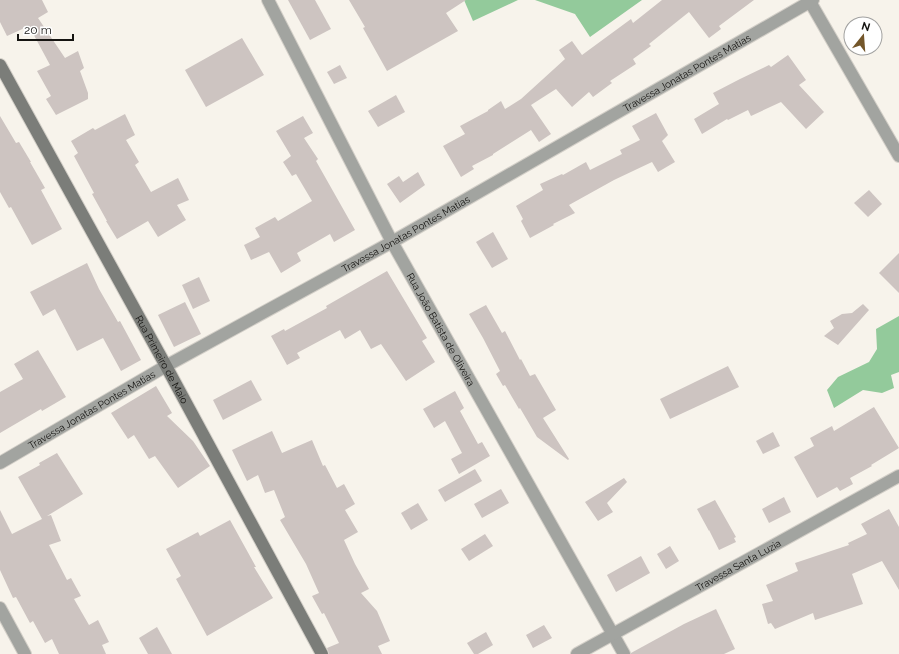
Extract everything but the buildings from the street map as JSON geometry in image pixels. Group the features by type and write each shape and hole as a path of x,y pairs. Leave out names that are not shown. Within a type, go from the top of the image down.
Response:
{"street":[{"name":"Rua João Batista de Oliveira","path":"268,0 392,242 624,654"},
{"name":"Travessa Jonatas Pontes Matias","path":"0,463 166,366 392,242 811,1"},
{"path":"811,1 899,156"},
{"name":"Rua Primeiro de Maio","path":"0,65 166,366 322,654"},
{"name":"Travessa Santa Luzia","path":"577,654 899,476"},
{"path":"0,608 25,654"}],"green space":[{"path":"464,0 518,0 473,21"},
{"path":"535,0 642,0 590,37 575,14"},
{"path":"899,316 899,372 891,375 894,388 882,393 863,390 834,408 827,390 838,377 869,362 877,349 876,329"}]}
